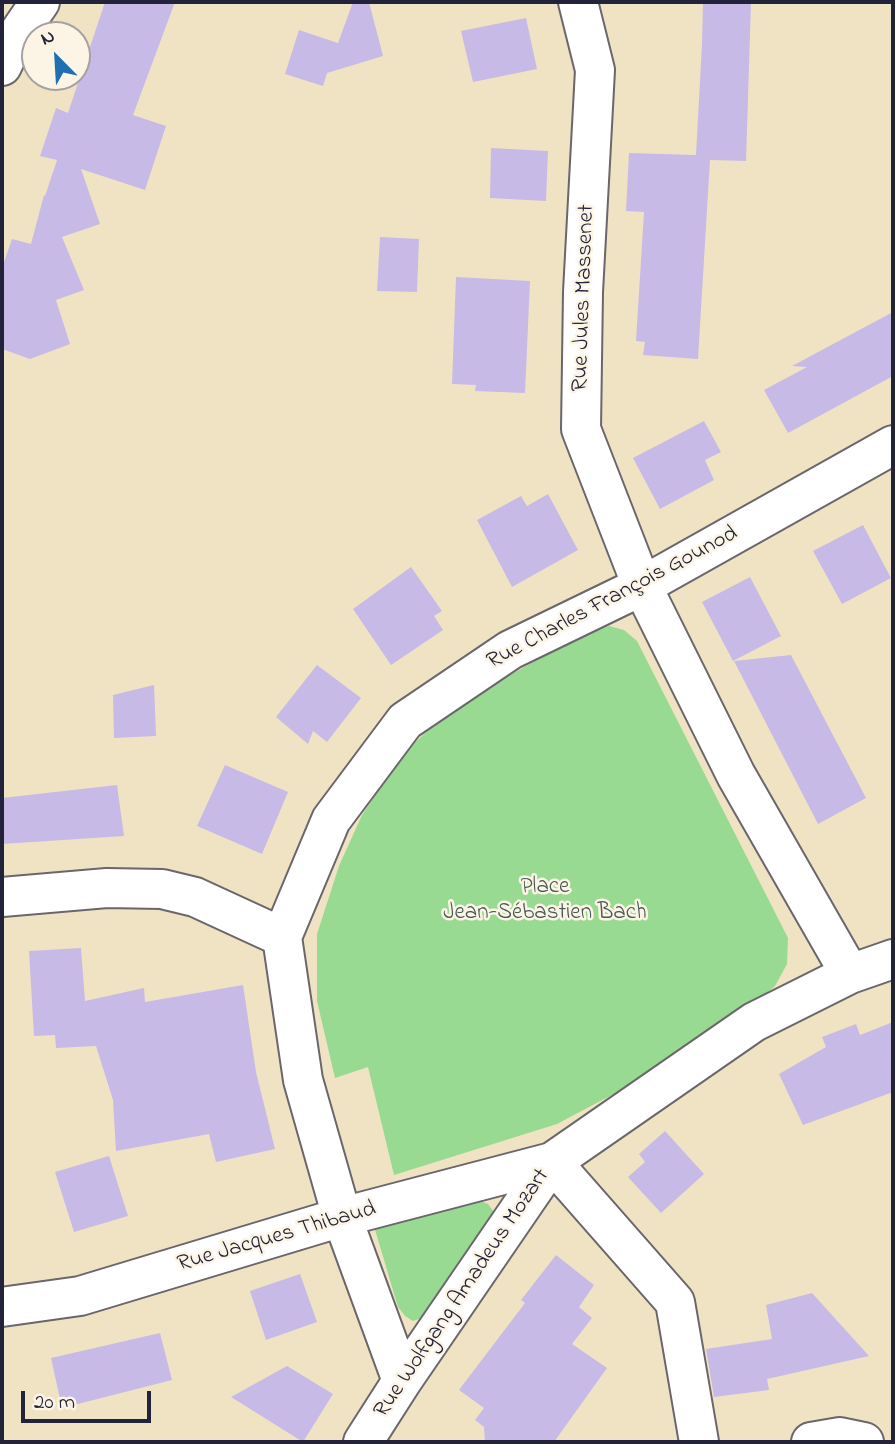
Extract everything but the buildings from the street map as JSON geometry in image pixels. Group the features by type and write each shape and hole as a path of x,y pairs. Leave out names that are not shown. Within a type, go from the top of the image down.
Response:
{"street":[{"path":"2,66 14,40 40,2"},
{"name":"Rue Jules Massenet","path":"578,2 595,71 583,292 581,429 642,586"},
{"name":"Rue Charles François Gounod","path":"282,937 331,820 405,721 510,650 642,586 893,446"},
{"path":"642,586 736,775 850,974"},
{"path":"2,897 107,888 162,889 195,897 282,937 303,1080 342,1217 402,1381"},
{"name":"Rue Wolfgang Amadeus Mozart","path":"363,1442 552,1162 754,1022 850,974 893,960"},
{"path":"552,1162 675,1302 699,1442"},
{"name":"Rue Jacques Thibaud","path":"2,1307 80,1296 342,1217 552,1162"},
{"path":"811,1442 841,1437 864,1442"}],"green space":[{"name":"Place Jean-Sébastien Bach","path":"609,626 624,630 637,641 788,938 787,964 775,986 754,1005 623,1089 557,1124 394,1175 368,1067 335,1078 317,1001 317,934 339,866 362,815 403,754 452,707 586,633"},
{"path":"462,1194 488,1204 494,1212 495,1222 422,1318 413,1321 398,1307 373,1223"}]}
